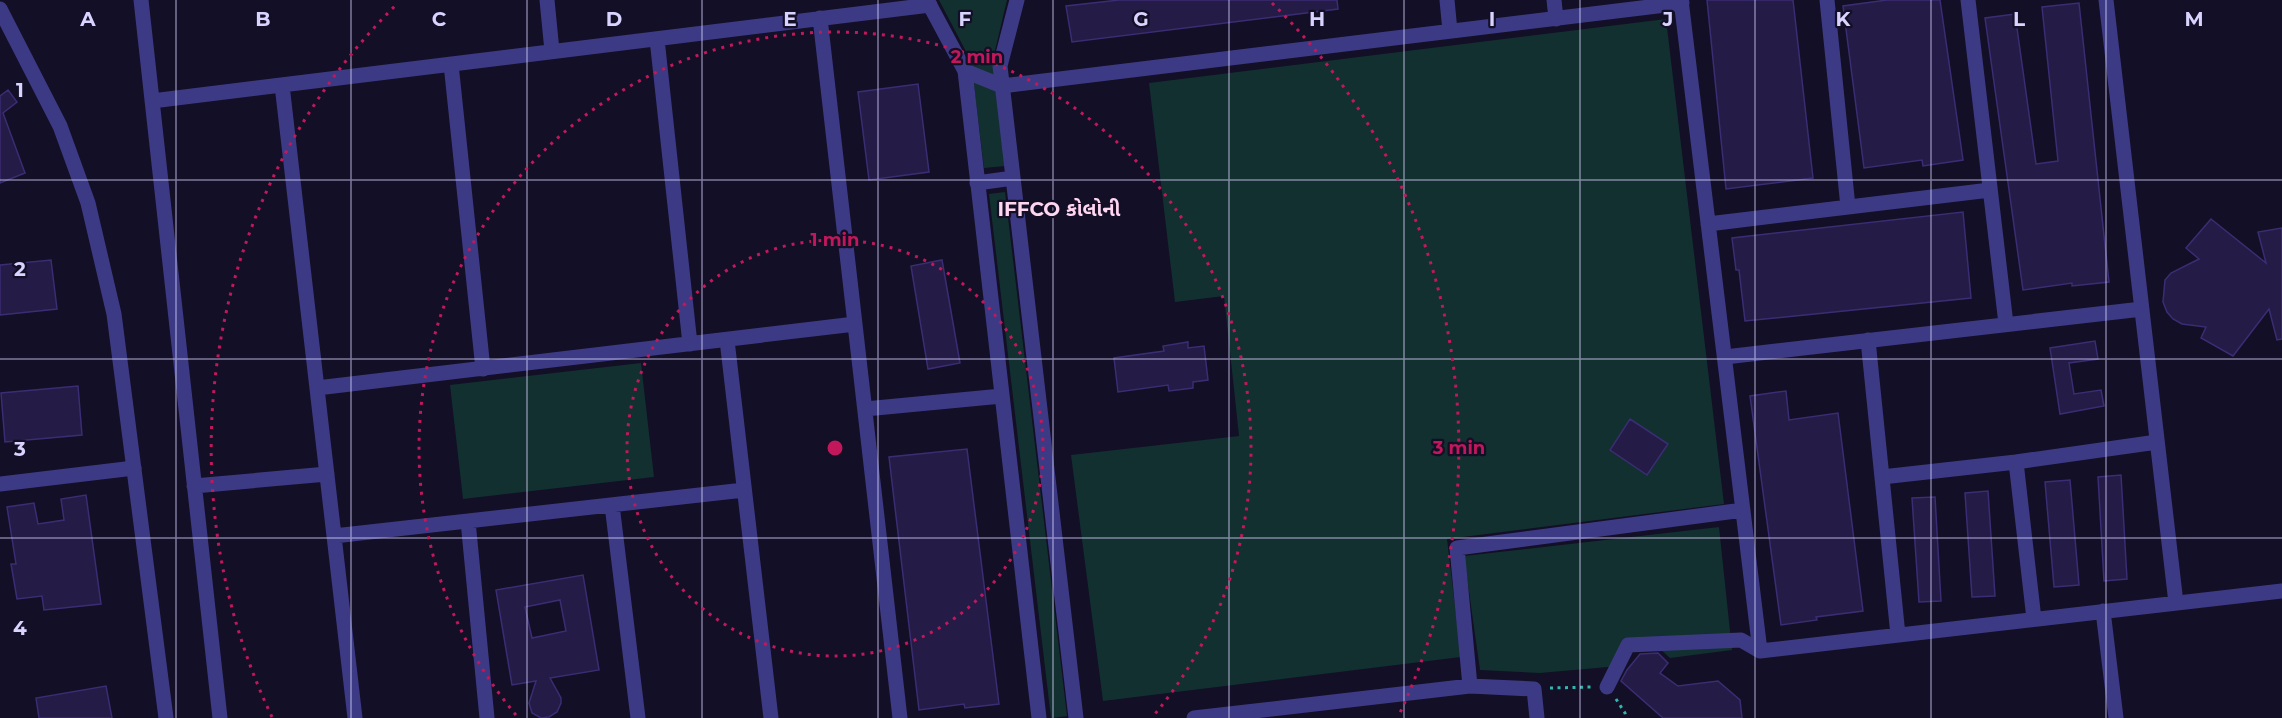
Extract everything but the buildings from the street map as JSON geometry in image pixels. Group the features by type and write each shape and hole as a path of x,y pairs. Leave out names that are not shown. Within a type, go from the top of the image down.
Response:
{"street":[{"path":"141,0 220,718"},
{"path":"547,0 552,51"},
{"path":"1017,0 1000,66 1076,718"},
{"path":"1447,0 1450,32"},
{"path":"1554,0 1556,19"},
{"path":"1827,0 1848,207"},
{"path":"1968,0 2006,324"},
{"path":"2106,0 2176,603"},
{"path":"152,101 657,39 929,2 965,71 1039,718"},
{"path":"965,71 1002,86 1681,2 1761,651"},
{"path":"0,9 60,126 88,203 114,314 166,718"},
{"path":"820,18 900,718"},
{"path":"657,39 690,344"},
{"path":"451,64 483,369"},
{"path":"282,85 355,718"},
{"path":"977,183 1013,178"},
{"path":"1708,224 1990,190"},
{"path":"1725,357 2142,309"},
{"path":"317,388 855,324"},
{"path":"727,340 771,718"},
{"path":"1868,340 1898,635"},
{"path":"865,409 1002,396"},
{"path":"1882,477 2016,462 2157,442"},
{"path":"2016,462 2034,619"},
{"path":"0,484 134,468"},
{"path":"194,486 327,474"},
{"path":"334,536 744,490"},
{"path":"612,505 638,718"},
{"path":"1470,686 1457,548 1743,510"},
{"path":"468,521 487,718"},
{"path":"1607,687 1628,645 1741,640 1761,651 2282,591"},
{"path":"2103,611 2116,718"},
{"path":"1194,718 1308,712 1470,686 1534,689 1537,718"}],"path":[{"path":"1534,689 1607,687 1626,718"}],"green space":[{"path":"939,0 1007,0 993,59 1005,166 984,168 971,61"},
{"path":"1666,19 1724,504 1447,539 1461,657 1103,701 1071,455 1239,436 1224,296 1175,302 1149,83"},
{"path":"1005,192 1067,716 1051,718 989,194"},
{"path":"641,363 654,477 463,499 450,385"},
{"path":"1719,527 1732,650 1670,658 1647,637 1619,666 1540,673 1480,670 1464,556"}],"district":[{"name":"IFFCO કોલોની","path":"1059,209"}]}
